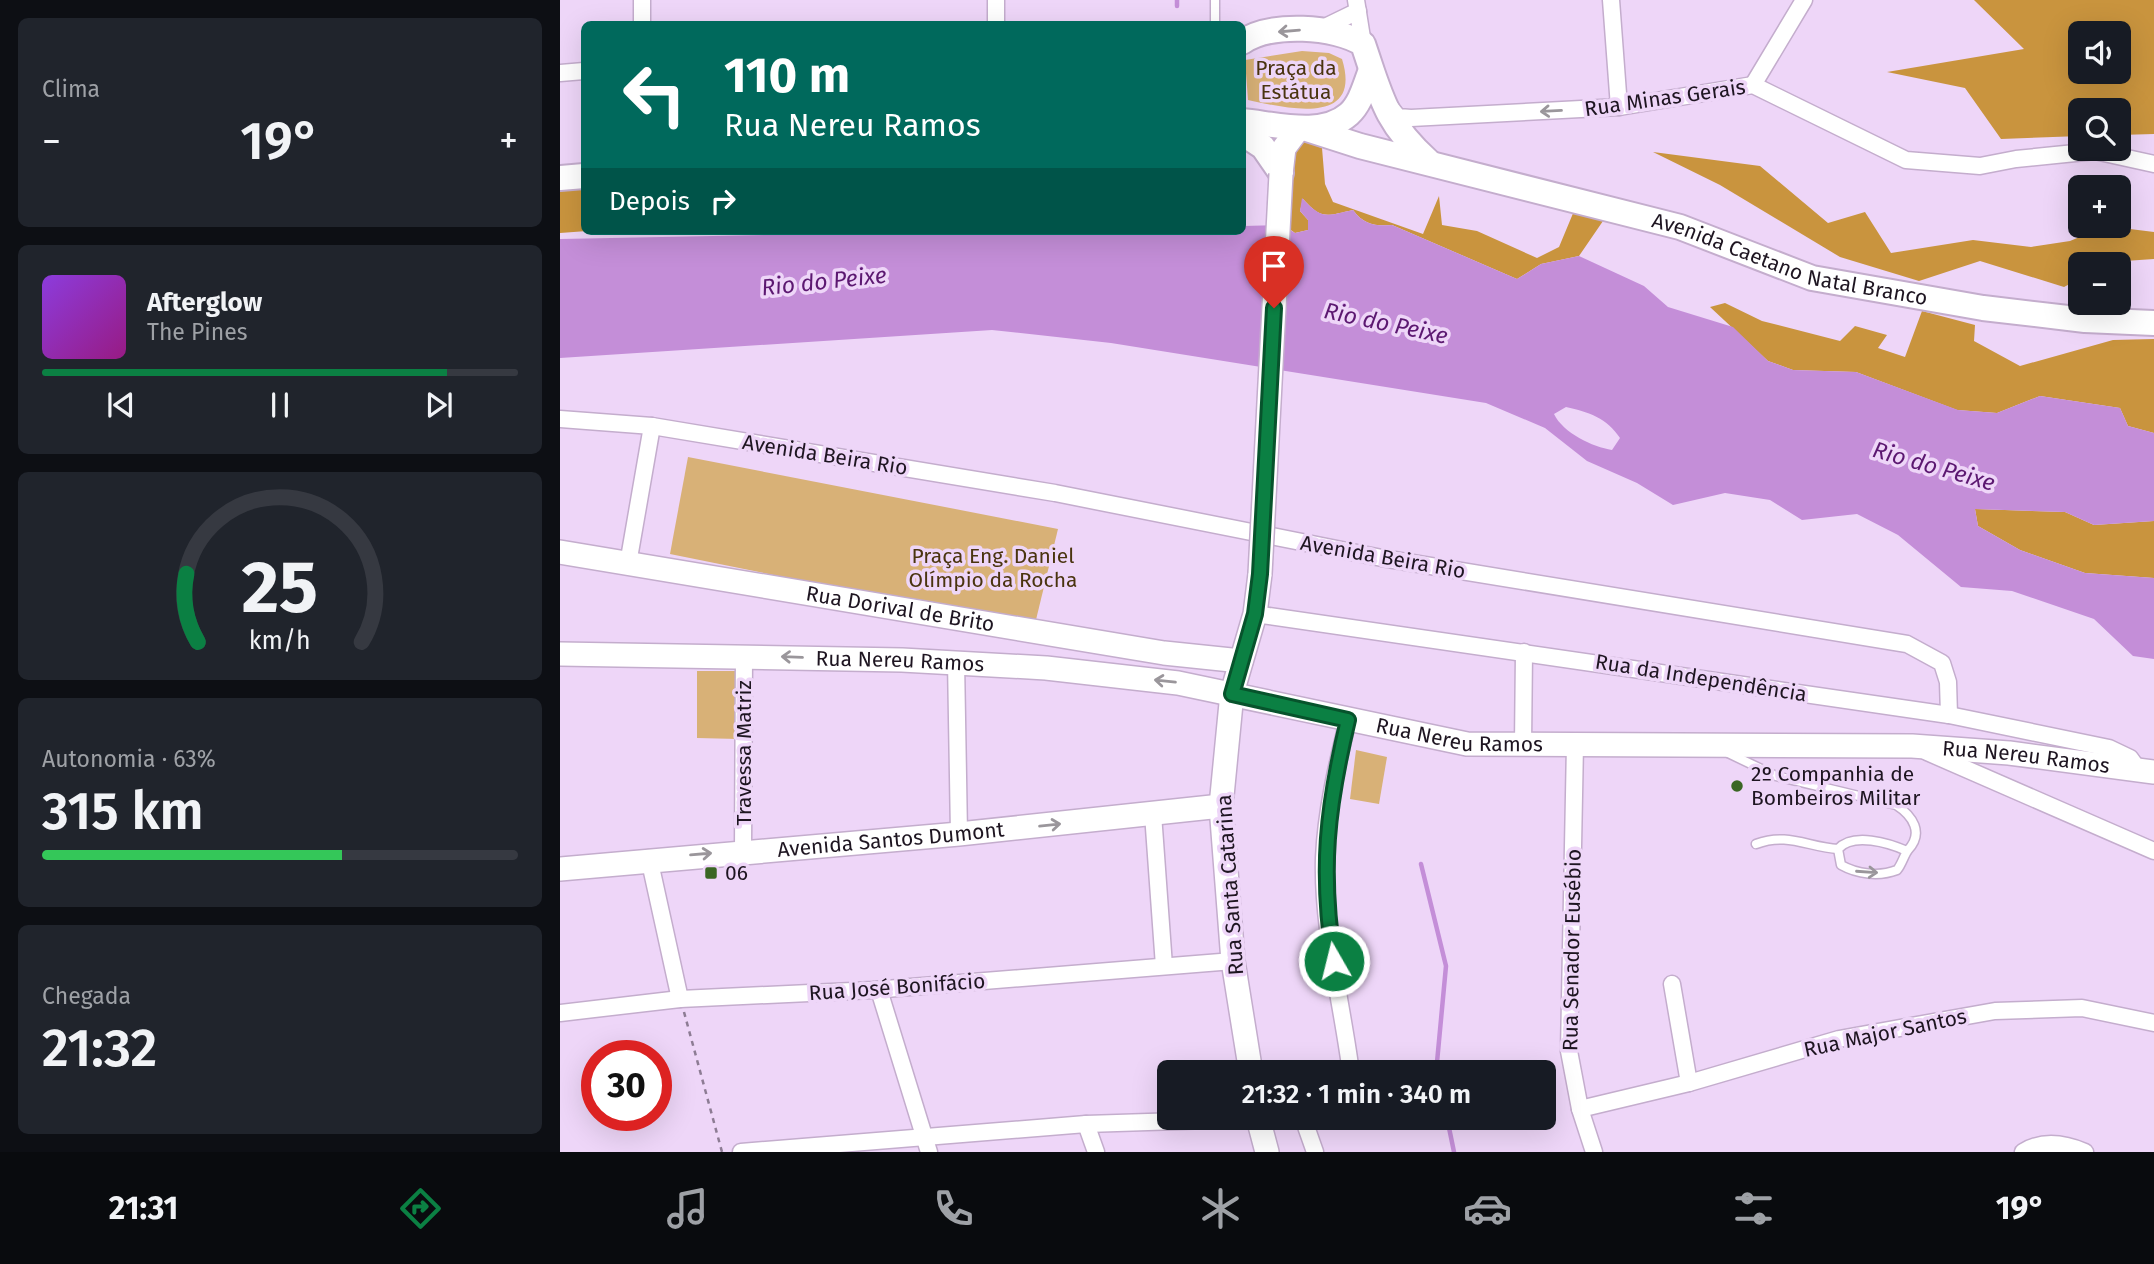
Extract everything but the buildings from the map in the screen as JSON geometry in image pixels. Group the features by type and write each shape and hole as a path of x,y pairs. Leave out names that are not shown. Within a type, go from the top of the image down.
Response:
{"main road":[{"path":"1246,40 1256,34 1323,28 1363,44"},
{"name":"Avenida Caetano Natal Branco","path":"1363,44 1375,81 1403,139 1431,164"},
{"path":"1249,126 1301,128 1337,122 1350,113 1375,81"},
{"path":"1249,126 1281,169"},
{"name":"Avenida Caetano Natal Branco","path":"1301,128 1680,227 1812,278 1983,308 2085,320 2154,323"},
{"path":"560,178 581,176"}],"street":[{"path":"642,0 642,21"},
{"path":"996,0 996,21"},
{"path":"1611,0 1619,107"},
{"path":"1754,85 1804,0"},
{"path":"1323,28 1357,5 1363,44"},
{"path":"560,73 581,71"},
{"name":"Rua Minas Gerais","path":"1375,81 1398,117 1411,118 1619,107 1754,85 1906,160 1980,166 2095,151 2154,164"},
{"path":"1281,169 1284,148 1301,128"},
{"name":"Rua Santa Catarina","path":"1249,1060 1233,961 1222,806 1232,694 1255,614 1260,574 1281,169"},
{"name":"Avenida Beira Rio","path":"560,419 652,426 1055,493 1382,558 1907,644 1942,663 1948,682 1948,715"},
{"path":"628,564 652,426"},
{"name":"Rua Dorival de Brito","path":"560,552 1151,651 1241,661"},
{"name":"Rua da Independência","path":"1255,614 1948,715 2109,748 2130,758 2146,770"},
{"path":"1523,744 1524,652"},
{"name":"Rua Nereu Ramos","path":"560,654 744,655 956,661 1178,682 1467,744 1912,746 2146,770"},
{"name":"Travessa Matriz","path":"744,655 744,851"},
{"path":"956,661 958,834"},
{"path":"1348,720 1332,786 1324,859 1330,934 1348,1060"},
{"name":"Rua Senador Eusébio","path":"1575,744 1569,1051 1580,1109 1594,1152"},
{"path":"1912,746 2154,850"},
{"name":"Avenida Santos Dumont","path":"560,869 649,858 958,834 1222,806"},
{"path":"1153,814 1164,966"},
{"path":"649,858 680,999"},
{"name":"Rua José Bonifácio","path":"560,1013 680,999 879,990 1233,961"},
{"path":"1672,984 1689,1083"},
{"path":"879,990 926,1145"},
{"name":"Rua Major Santos","path":"1580,1109 1689,1083 1839,1039 1996,1011 2082,1008 2154,1023"},
{"path":"741,1152 926,1145 1086,1124 1157,1122"},
{"path":"1086,1124 1096,1152"},
{"path":"1261,1130 1267,1152"},
{"path":"1307,1130 1315,1152"},
{"path":"2023,1152 2032,1146 2051,1143 2085,1152"}],"lane":[{"path":"1215,0 1215,21"},
{"path":"1706,743 1776,776 1896,805 1908,813 1915,824 1913,847 1907,851 1897,870 1858,873 1841,864 1838,849"},
{"path":"1756,844 1767,840 1799,839 1838,849 1850,842 1874,841 1907,851"}],"path":[{"path":"680,999 722,1152"}],"green space":[{"name":"Praça da Estátua","path":"1302,51 1329,53 1342,59 1346,81 1342,95 1332,104 1317,108 1282,107 1248,100 1246,60"},
{"name":"Praça Eng. Daniel Olímpio da Rocha","path":"688,457 1058,529 1034,628 670,554"},
{"path":"697,671 738,671 738,739 697,738"},
{"path":"1356,750 1387,757 1379,804 1350,799"}],"shaded area":[{"path":"1974,0 2154,0 2154,134 2131,135 2131,98 2068,98 2068,136 2001,139 1965,88 1887,72 2024,49"},
{"path":"1300,140 1322,148 1325,184 1333,202 1423,234 1439,196 1442,225 1477,231 1537,258 1559,247 1574,211 1603,221 1579,256 1541,264 1517,279 1392,225 1366,222 1353,210 1325,215 1303,199 1300,211 1308,220 1308,230 1295,233 1288,228 1294,159"},
{"path":"1653,152 1760,166 1828,223 1865,212 1891,253 1973,240 2031,247 2077,238 2131,238 2131,229 2154,232 2154,259 2131,261 2131,252 2068,252 2068,285 2064,287 1980,261 1919,281 1840,257 1720,185"},
{"path":"581,185 581,231 560,233 560,187"},
{"path":"1725,303 1762,321 1840,341 1855,326 1887,335 1878,348 1905,357 1922,311 1975,325 1974,341 2020,366 2113,340 2154,339 2154,433 2128,426 2120,408 2040,396 1997,413 1957,410 1856,372 1793,370 1768,361 1710,307"},
{"path":"1975,509 2065,512 2094,525 2154,521 2154,578 2085,573 2020,550 1978,526"}],"water":[{"name":"Rio do Peixe","path":"1302,198 1320,213 1336,214 1353,210 1366,222 1392,225 1517,279 1541,264 1579,256 1644,286 1668,307 1733,327 1768,361 1793,370 1856,372 1958,410 1997,413 2040,396 2120,408 2128,426 2154,433 2154,521 2094,525 2065,512 1975,509 1978,526 2020,550 2085,573 2154,578 2154,659 2133,656 2094,619 2012,591 1961,587 1898,535 1857,514 1802,520 1770,500 1725,493 1673,505 1637,483 1587,461 1545,428 1486,403 1111,343 992,330 560,358 560,239 768,235 1246,235 1246,226 1282,225 1295,233 1308,230 1308,220 1300,211","holes":["1566,407 1590,414 1609,425 1620,438 1612,450 1579,438 1564,427 1554,414"]}],"waterway":[{"path":"1177,0 1177,6"},
{"path":"1421,864 1446,966 1437,1060"},
{"path":"1449,1130 1454,1152"}],"place":[{"name":"2º Companhia de Bombeiros Militar","path":"1737,786"},
{"name":"06","path":"711,873"}],"route":[{"path":"1274,308 1260,574 1255,614 1232,694 1348,720 1332,786 1324,859 1334,961"}]}
